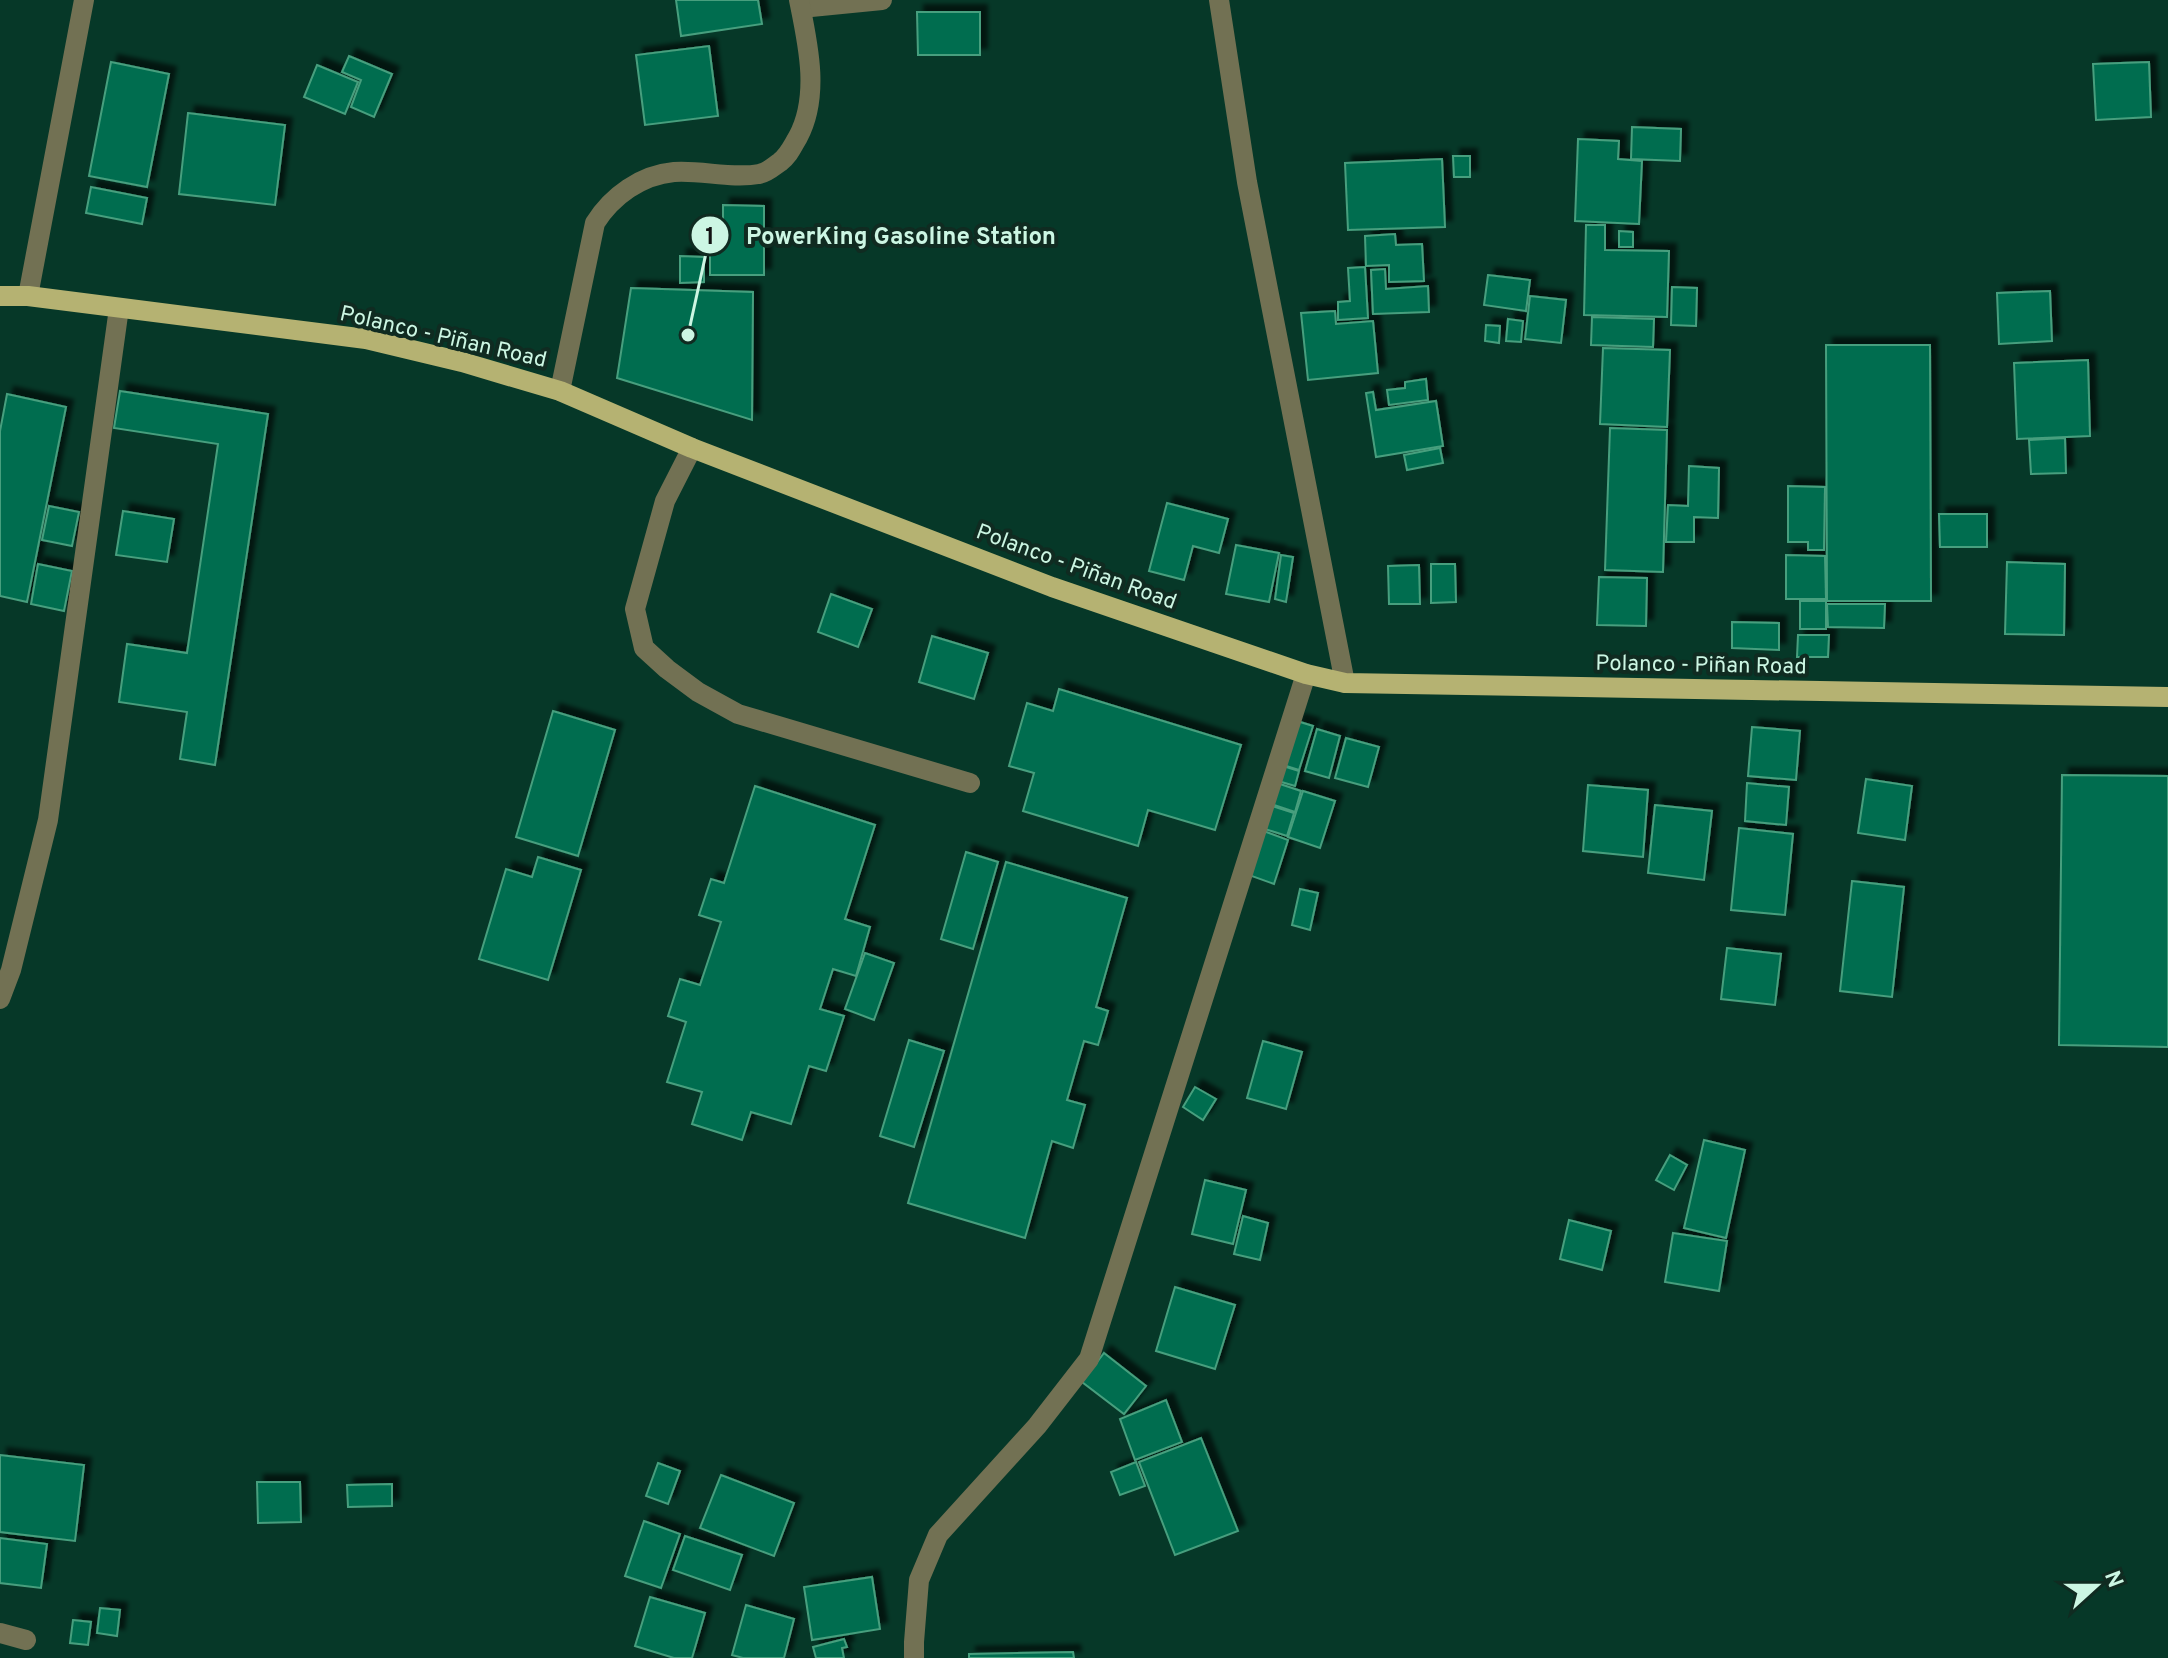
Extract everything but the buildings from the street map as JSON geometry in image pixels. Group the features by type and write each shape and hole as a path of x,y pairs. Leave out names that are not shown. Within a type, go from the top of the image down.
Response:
{"main road":[{"name":"Polanco - Piñan Road","path":"0,296 28,296 366,339 462,362 560,391 692,448 1052,587 1306,674 1345,683 2168,697"}],"street":[{"path":"28,296 84,0"},
{"path":"1219,0 1247,182 1345,683"},
{"path":"560,391 595,223 606,205 653,176 676,172 727,176 763,174 787,156 805,123 811,92 807,39 800,4 871,1"},
{"path":"0,999 11,970 48,820 119,308"},
{"path":"692,448 665,501 635,609 644,648 698,692 738,714 970,783"},
{"path":"914,1658 919,1580 938,1535 1037,1426 1089,1359 1306,674"},
{"path":"0,1633 26,1640"}],"place":[{"name":"PowerKing Gasoline Station","path":"688,335"}]}
